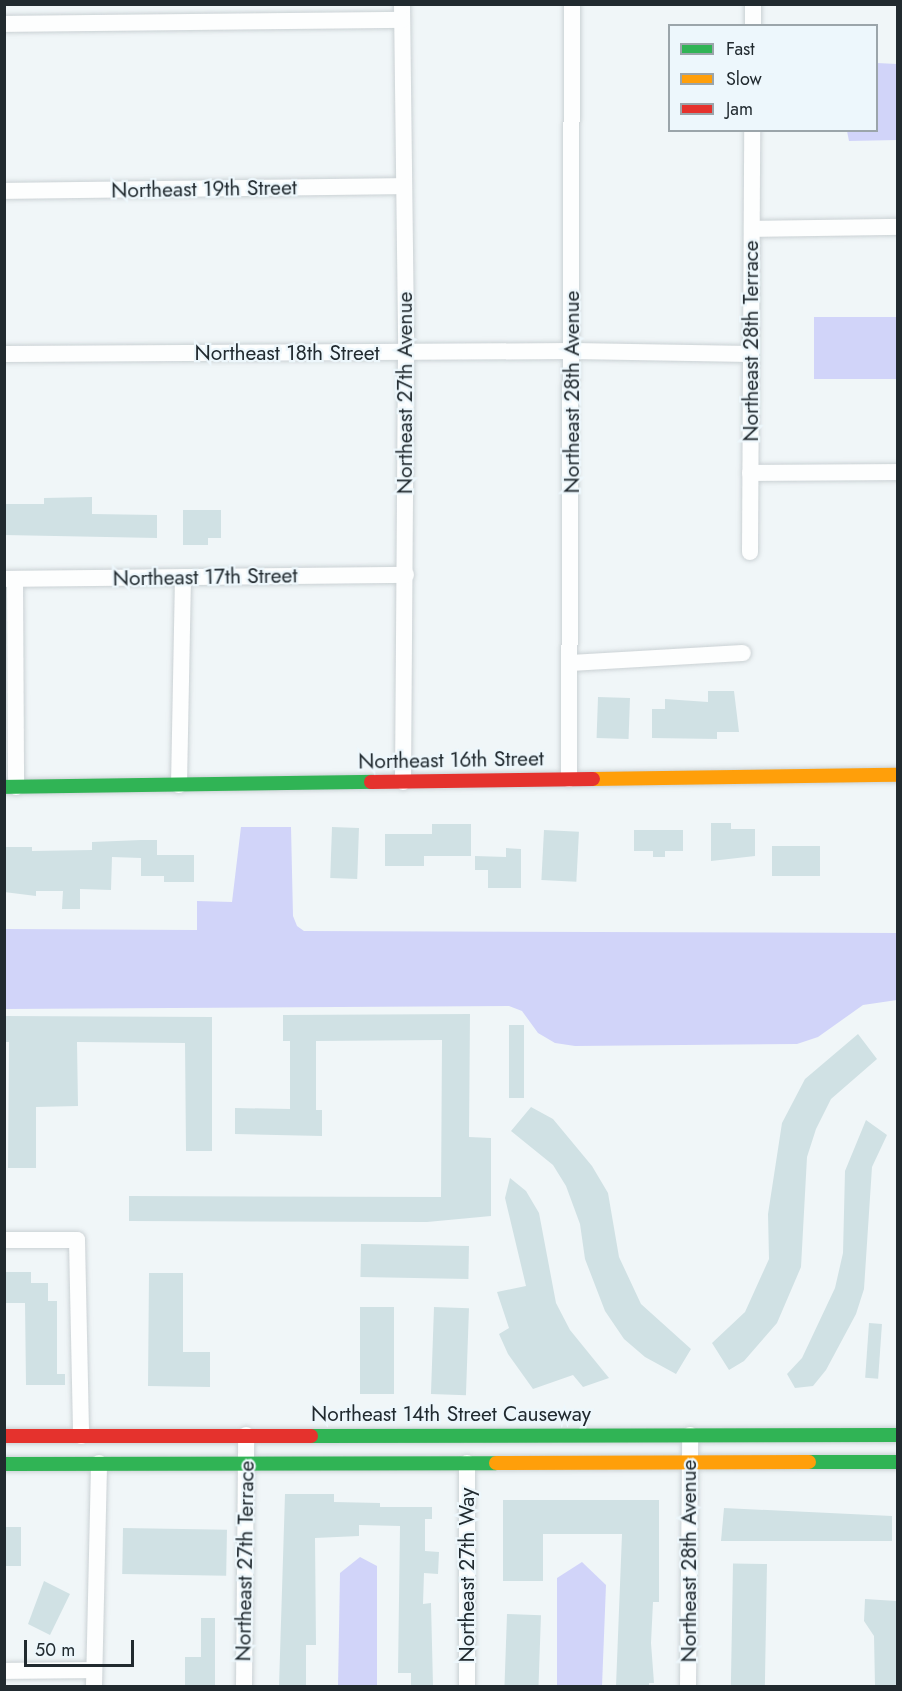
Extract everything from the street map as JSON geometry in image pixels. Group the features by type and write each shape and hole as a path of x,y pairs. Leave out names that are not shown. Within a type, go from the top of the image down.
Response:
{"main road":[{"name":"Northeast 16th Street","path":"10,787 897,775"},
{"path":"435,1435 454,1447 467,1463"},
{"name":"Northeast 14th Street Causeway","path":"4,1436 897,1435"},
{"path":"27,1464 66,1452 81,1436"},
{"path":"4,1464 897,1462"}],"street":[{"name":"Northeast 28th Avenue","path":"569,779 573,351 572,4"},
{"path":"753,4 753,24"},
{"path":"4,24 402,12"},
{"name":"Northeast 27th Avenue","path":"402,12 406,352 403,782"},
{"name":"Northeast 28th Terrace","path":"750,552 752,132"},
{"name":"Northeast 19th Street","path":"4,191 404,186"},
{"path":"752,229 897,227"},
{"name":"Northeast 18th Street","path":"4,354 573,351 750,354"},
{"path":"750,473 897,472"},
{"name":"Northeast 17th Street","path":"10,579 406,575"},
{"path":"179,785 183,577"},
{"path":"10,579 10,787"},
{"path":"570,663 743,654"},
{"path":"4,1240 77,1240 81,1436"},
{"name":"Northeast 27th Terrace","path":"244,1686 246,1435"},
{"name":"Northeast 28th Avenue","path":"688,1686 690,1435"},
{"path":"4,1671 94,1678 99,1463"},
{"name":"Northeast 27th Way","path":"467,1463 467,1686"}],"water":[{"path":"878,63 897,64 897,140 849,141 847,132 878,132"},
{"path":"814,317 897,317 897,379 814,379"},
{"path":"241,827 291,827 293,916 297,926 304,931 897,933 897,1000 863,1005 818,1037 797,1044 575,1046 555,1043 538,1033 522,1011 509,1006 5,1009 5,929 197,930 197,901 232,902"},
{"path":"360,1557 377,1566 377,1686 338,1686 340,1573"},
{"path":"582,1562 606,1585 602,1686 557,1686 557,1578"}],"building":[{"path":"92,497 92,514 157,515 157,538 4,535 4,504 44,504 44,498"},
{"path":"183,510 221,510 221,538 208,538 208,545 183,545"},
{"path":"708,691 734,691 739,732 717,732 717,739 652,738 652,709 665,709 665,699 708,702"},
{"path":"598,697 630,698 629,739 597,738"},
{"path":"711,823 731,823 731,829 755,829 755,856 711,861"},
{"path":"432,824 471,824 471,856 424,856 424,866 385,866 385,834 432,834"},
{"path":"332,827 359,828 357,879 330,878"},
{"path":"544,830 579,832 576,882 541,880"},
{"path":"634,830 683,830 683,851 665,851 665,857 653,857 653,851 634,851"},
{"path":"157,840 157,855 194,855 194,882 164,882 164,876 141,876 141,858 112,857 111,890 80,889 80,909 62,909 63,891 36,891 36,896 4,892 4,847 32,847 32,851 92,850 92,842"},
{"path":"772,846 820,846 820,876 772,876"},
{"path":"506,848 521,849 521,888 488,888 488,870 475,870 475,856 506,857"},
{"path":"470,1014 469,1137 491,1138 491,1216 427,1222 129,1221 129,1196 441,1197 442,1040 316,1041 316,1110 322,1110 322,1136 235,1134 235,1108 290,1109 290,1041 283,1041 283,1015"},
{"path":"4,1016 212,1017 212,1151 186,1151 185,1043 77,1042 78,1106 36,1107 36,1168 8,1168 9,1042 4,1042"},
{"path":"509,1025 524,1025 524,1098 509,1098"},
{"path":"858,1034 877,1059 831,1099 816,1129 807,1157 801,1267 777,1323 744,1361 729,1370 712,1343 745,1312 769,1259 768,1214 782,1123 805,1079"},
{"path":"531,1107 553,1119 592,1166 608,1193 619,1257 641,1304 691,1349 676,1374 645,1357 624,1339 605,1311 585,1259 580,1224 566,1186 553,1165 511,1131"},
{"path":"866,1120 887,1135 872,1167 864,1289 856,1314 826,1370 813,1386 795,1388 787,1374 802,1358 835,1288 843,1253 845,1171"},
{"path":"510,1178 526,1191 539,1213 556,1303 570,1330 609,1378 583,1387 573,1375 533,1389 508,1354 499,1334 509,1328 497,1292 526,1286 505,1198"},
{"path":"361,1244 469,1246 468,1279 360,1277"},
{"path":"4,1272 31,1272 31,1283 48,1283 48,1301 57,1301 57,1374 65,1374 65,1385 26,1385 25,1303 4,1303"},
{"path":"149,1273 183,1273 183,1352 210,1352 210,1387 148,1386"},
{"path":"360,1307 394,1307 394,1394 360,1394"},
{"path":"434,1307 469,1308 466,1395 431,1394"},
{"path":"869,1323 882,1324 878,1379 865,1378"},
{"path":"285,1494 334,1494 334,1502 380,1503 380,1507 432,1507 432,1519 425,1519 425,1551 439,1552 438,1574 424,1573 423,1604 431,1603 433,1686 411,1686 411,1673 398,1673 400,1526 359,1525 359,1536 315,1538 316,1645 306,1645 306,1686 279,1686"},
{"path":"503,1500 659,1500 659,1602 653,1602 651,1643 654,1683 649,1683 649,1686 616,1686 622,1534 543,1534 543,1581 503,1581"},
{"path":"724,1508 892,1516 892,1541 721,1541"},
{"path":"4,1527 21,1527 21,1566 4,1566"},
{"path":"123,1528 227,1530 226,1576 122,1574"},
{"path":"733,1563 767,1564 765,1686 731,1685"},
{"path":"44,1581 70,1594 50,1635 28,1624"},
{"path":"865,1599 896,1601 897,1686 875,1686 874,1636 864,1621"},
{"path":"507,1614 541,1615 539,1686 504,1686"},
{"path":"201,1618 215,1618 215,1686 185,1686 185,1657 201,1657"}],"traffic: fast":[{"path":"4,787 371,782"},
{"path":"311,1436 898,1435"},
{"path":"809,1462 898,1462"},
{"path":"4,1464 496,1463"}],"traffic: slow":[{"path":"593,779 898,775"},
{"path":"496,1463 809,1462"}],"traffic: jam":[{"path":"371,782 593,779"},
{"path":"4,1436 311,1436"}]}
